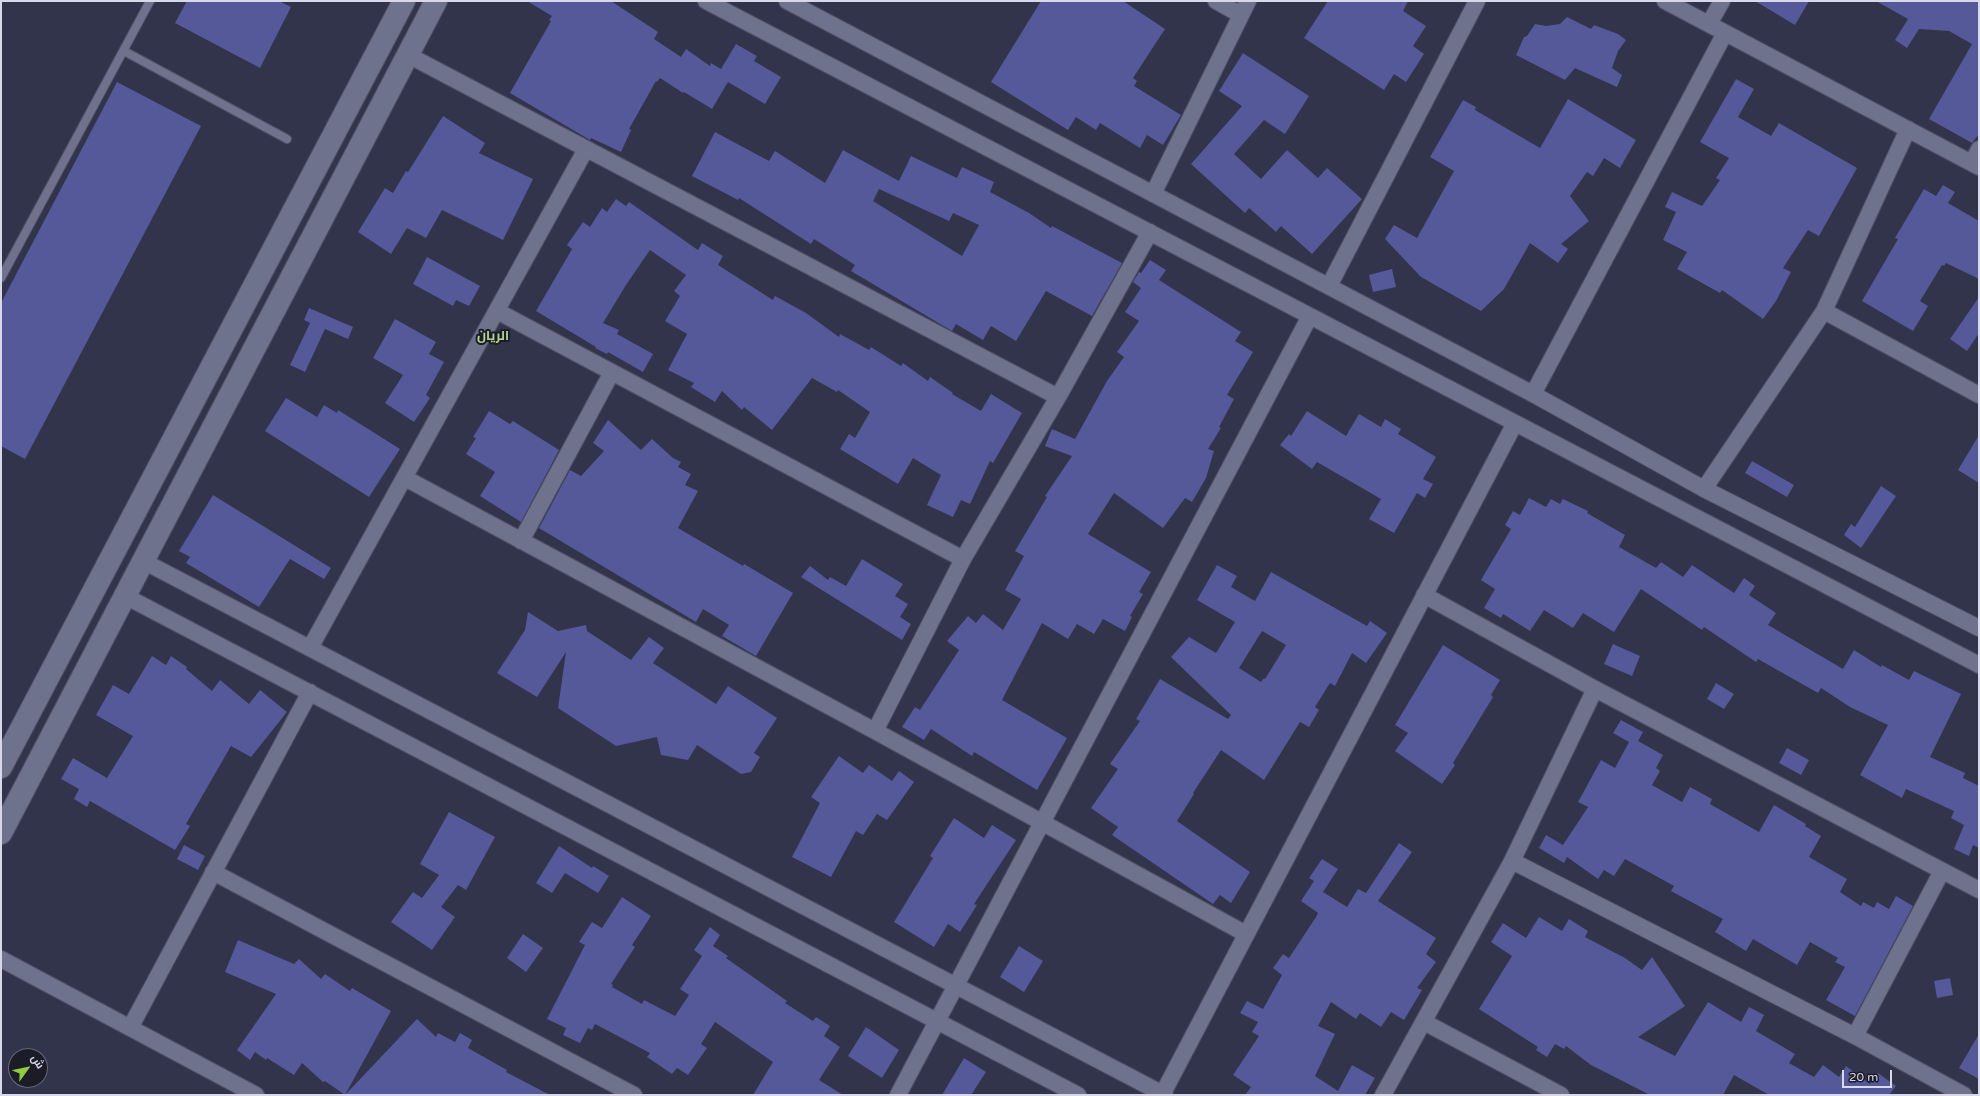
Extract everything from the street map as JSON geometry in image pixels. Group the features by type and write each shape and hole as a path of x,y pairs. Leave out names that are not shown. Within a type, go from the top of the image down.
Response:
{"street":[{"path":"1,767 404,1"},
{"path":"1,833 436,1"},
{"path":"706,1 1979,664"},
{"path":"787,1 1533,394 1704,489 1979,628"},
{"path":"1153,194 1245,8 1216,1"},
{"path":"1329,286 1477,1"},
{"path":"1665,1 1975,165 1979,149"},
{"path":"1709,24 1722,1"},
{"path":"1533,394 1725,33"},
{"path":"408,55 1058,397"},
{"path":"1704,489 1824,311 1908,129"},
{"path":"310,648 586,149"},
{"path":"874,731 963,559 1058,397 1150,232"},
{"path":"496,311 963,559"},
{"path":"1824,311 1979,395"},
{"path":"898,1095 1310,316"},
{"path":"521,541 612,372"},
{"path":"143,561 1163,1094 1515,423"},
{"path":"405,478 1246,934"},
{"path":"1424,595 1595,689 1979,890"},
{"path":"125,596 1078,1095"},
{"path":"1382,1095 1424,1022 1512,861 1595,689"},
{"path":"130,1028 310,692"},
{"path":"1512,861 1855,1036 1964,1095"},
{"path":"1855,1036 1942,871"},
{"path":"213,872 634,1095"},
{"path":"1,959 256,1095"},
{"path":"1424,1022 1561,1095"}],"lane":[{"path":"1,278 150,1"},
{"path":"124,51 287,139"}],"building":[{"path":"187,1 279,1 291,7 260,68 175,23"},
{"path":"527,1 611,1 658,32 654,39 681,57 686,49 710,66 711,63 721,69 736,44 757,56 754,61 781,77 765,104 728,82 712,109 660,78 657,82 656,81 629,129 631,130 621,152 591,138 590,140 510,93 551,21 549,20 552,16"},
{"path":"1041,1 1123,1 1165,29 1133,78 1137,81 1134,86 1181,115 1163,145 1147,135 1140,148 1100,123 1096,130 1076,117 1068,130 991,82"},
{"path":"1328,1 1408,1 1403,11 1426,26 1413,46 1424,54 1406,82 1394,74 1384,90 1304,38"},
{"path":"1755,1 1809,1 1795,25"},
{"path":"1876,1 1979,1 1979,134 1972,143 1929,119 1972,44 1949,31 1919,29 1907,48 1895,40 1908,19"},
{"path":"1567,17 1591,29 1594,25 1618,34 1626,40 1618,51 1612,68 1622,75 1617,87 1575,68 1565,80 1516,55 1524,37 1527,36 1535,24 1546,26 1560,24"},
{"path":"1243,53 1309,96 1285,134 1264,120 1234,154 1261,179 1287,150 1318,178 1327,168 1362,199 1312,254 1281,226 1276,232 1249,208 1245,213 1191,164 1242,106 1219,91"},
{"path":"1736,79 1754,89 1738,117 1771,136 1779,123 1857,168 1819,236 1808,230 1783,268 1791,272 1776,301 1763,319 1722,290 1720,293 1677,269 1687,252 1663,240 1676,212 1665,207 1672,192 1702,206 1720,180 1716,178 1729,158 1700,142"},
{"path":"117,82 201,126 25,459 1,446 1,303"},
{"path":"1568,99 1636,140 1620,168 1604,158 1593,176 1587,172 1570,196 1589,221 1561,244 1568,249 1558,263 1530,243 1504,289 1481,311 1421,277 1385,239 1394,225 1417,238 1454,171 1430,157 1463,100 1476,107 1475,110 1540,148"},
{"path":"443,116 485,143 479,153 533,179 503,240 442,210 426,238 407,228 391,254 358,232 385,188 393,193"},
{"path":"715,132 769,161 775,151 825,183 843,150 899,181 911,156 957,178 962,167 994,182 990,192 1029,213 1051,228 1052,226 1122,263 1092,316 1046,291 1016,341 991,326 983,340 956,324 952,331 851,271 855,265 814,239 811,244 739,198 738,200 692,176","holes":["879,189 949,221 953,213 979,225 962,256 873,201"]},
{"path":"1943,185 1955,192 1948,203 1979,221 1979,279 1946,263 1944,266 1942,265 1920,301 1928,306 1913,331 1862,301 1898,239 1895,238 1924,189 1936,196"},
{"path":"616,199 626,206 629,202 698,250 702,243 723,256 718,265 773,300 775,296 806,313 839,337 840,334 869,350 871,347 901,366 903,363 928,381 930,377 953,393 952,394 981,411 991,394 1022,413 993,463 990,461 970,504 961,500 953,517 927,505 941,475 913,458 898,484 840,449 849,434 855,438 870,412 838,390 837,392 812,378 772,430 744,407 742,410 722,391 715,402 691,387 694,383 668,370 687,334 665,321 680,296 674,291 686,275 650,250 626,285 603,323 619,330 617,334 653,354 643,372 608,352 607,354 595,348 596,347 536,311 572,249 567,245 583,222 590,227 602,208 607,212"},
{"path":"427,257 480,286 469,306 456,300 453,306 413,284"},
{"path":"1150,260 1166,270 1159,280 1241,332 1235,341 1253,352 1227,395 1234,399 1219,427 1221,428 1208,449 1214,451 1206,478 1192,502 1185,498 1163,528 1114,493 1088,534 1151,572 1139,592 1143,594 1130,616 1132,617 1125,631 1103,619 1094,634 1077,624 1068,639 1042,623 1002,700 1067,738 1037,790 974,752 972,756 931,729 924,740 902,727 915,707 920,710 959,650 947,641 968,616 976,623 983,614 1003,630 1021,599 1005,590 1024,556 1015,551 1047,497 1045,496 1072,456 1045,446 1052,429 1075,439 1107,381 1124,357 1117,352 1139,321 1125,312 1141,288 1133,282 1139,272 1141,273"},
{"path":"1392,269 1396,287 1373,292 1369,275"},
{"path":"1979,297 1979,333 1967,351 1950,339"},
{"path":"309,308 353,327 348,339 325,329 305,372 290,365 310,323 304,320"},
{"path":"395,319 436,342 429,354 444,362 426,395 430,398 414,422 385,403 403,375 373,358"},
{"path":"286,398 317,417 324,405 337,413 338,410 400,449 369,497 265,431"},
{"path":"489,411 510,424 513,421 559,450 521,522 480,496 495,472 466,454 476,438 473,437"},
{"path":"1307,411 1346,436 1359,414 1381,427 1385,419 1401,429 1398,434 1436,457 1423,479 1433,484 1425,498 1417,493 1394,533 1369,519 1381,499 1317,462 1312,469 1280,445 1289,434 1291,436"},
{"path":"608,420 641,450 652,439 673,458 681,462 678,467 691,474 685,485 698,491 678,528 793,593 756,656 722,636 729,625 703,609 696,622 539,528 570,470 581,476 604,451 593,443"},
{"path":"1979,435 1979,483 1958,470"},
{"path":"1752,461 1794,485 1787,497 1745,473"},
{"path":"1881,486 1896,496 1861,548 1844,535 1851,524 1855,527"},
{"path":"213,495 331,568 324,579 290,559 259,607 186,563 190,557 179,551"},
{"path":"1529,498 1546,507 1551,499 1560,504 1563,499 1588,511 1587,513 1625,535 1619,547 1656,568 1661,562 1683,577 1692,565 1734,593 1744,578 1755,586 1749,595 1776,613 1768,625 1843,669 1854,650 1881,667 1882,665 1909,680 1914,671 1961,694 1930,757 1965,773 1963,778 1979,786 1979,848 1973,845 1969,856 1954,849 1964,825 1951,818 1954,811 1906,789 1902,798 1860,775 1888,725 1850,707 1821,688 1818,693 1758,659 1756,662 1704,627 1702,630 1641,589 1614,632 1583,613 1573,628 1544,610 1530,631 1503,614 1501,618 1484,608 1495,589 1481,580 1511,529 1505,525 1513,511 1520,515"},
{"path":"862,559 903,584 895,596 908,604 900,617 911,624 902,640 801,577 810,566 828,580 830,577 846,586"},
{"path":"1217,565 1237,576 1231,587 1255,601 1271,572 1367,626 1370,621 1387,633 1366,663 1352,653 1335,686 1330,683 1315,707 1319,710 1309,727 1300,722 1264,780 1221,750 1193,793 1194,794 1177,821 1250,872 1231,903 1220,895 1213,904 1112,835 1118,827 1091,808 1118,769 1110,764 1140,721 1136,719 1160,679 1228,719 1231,715 1171,657 1189,637 1216,653 1235,622 1197,600","holes":["1262,631 1286,645 1265,679 1264,678 1261,682 1239,668"]},
{"path":"528,612 558,631 586,625 587,631 631,660 649,637 664,648 653,663 716,704 728,686 777,718 754,753 760,757 751,772 741,774 697,745 688,760 661,755 657,737 616,746 558,708 566,652 537,697 497,673 525,630"},
{"path":"1613,644 1640,656 1632,676 1604,664"},
{"path":"1443,645 1500,680 1491,695 1493,697 1453,763 1455,765 1442,784 1395,751 1408,733 1395,725"},
{"path":"152,656 166,665 171,656 187,667 186,669 212,691 220,680 249,704 260,690 287,712 251,757 231,746 186,824 190,826 175,850 90,801 87,807 74,799 79,789 61,779 73,758 107,778 133,736 96,715 113,685 129,694"},
{"path":"1716,683 1734,694 1724,709 1707,699"},
{"path":"1621,720 1643,732 1638,741 1663,755 1656,768 1660,771 1652,785 1682,802 1690,787 1712,799 1710,804 1759,832 1774,805 1806,824 1805,826 1821,836 1809,857 1847,879 1840,892 1861,906 1863,902 1874,908 1877,902 1889,909 1896,896 1913,906 1855,1016 1826,1000 1845,967 1835,962 1838,958 1810,942 1797,965 1753,939 1746,951 1715,932 1723,919 1671,891 1674,886 1625,859 1614,876 1604,870 1598,879 1567,857 1564,863 1539,848 1546,835 1563,845 1588,807 1578,802 1601,760 1615,768 1629,742 1613,733"},
{"path":"1787,748 1809,760 1801,775 1779,763"},
{"path":"839,756 863,773 869,765 892,781 899,771 914,782 887,820 877,814 863,835 856,831 831,877 792,857 820,803 811,797"},
{"path":"449,812 495,837 466,890 458,885 441,907 455,917 432,950 391,922 413,892 422,898 439,875 420,864"},
{"path":"954,818 984,838 992,825 1016,840 974,904 977,905 960,932 948,924 934,947 894,922 933,858 930,856"},
{"path":"1399,843 1412,852 1378,901 1436,938 1426,954 1436,962 1417,988 1422,990 1404,1020 1391,1012 1381,1027 1360,1013 1356,1019 1331,1002 1318,1026 1335,1034 1315,1076 1338,1091 1352,1065 1375,1078 1365,1095 1245,1095 1251,1087 1233,1075 1259,1036 1252,1032 1258,1022 1240,1013 1247,1001 1263,1009 1282,975 1273,968 1283,954 1289,958 1316,917 1318,913 1301,901 1314,881 1309,878 1322,859 1338,869 1323,892 1347,907 1358,889 1366,893"},
{"path":"184,845 205,856 198,870 177,859"},
{"path":"559,846 592,868 593,866 609,876 598,893 565,873 552,893 536,883"},
{"path":"622,897 651,916 632,945 635,947 611,984 613,985 612,987 642,1004 644,1000 675,1016 689,995 680,989 702,956 694,950 710,927 720,935 713,946 728,956 726,958 787,1001 785,1003 813,1021 816,1017 830,1026 824,1036 840,1047 819,1080 843,1095 753,1095 773,1062 715,1022 701,1044 707,1048 688,1075 677,1068 672,1074 647,1057 650,1053 595,1024 592,1030 588,1028 580,1043 563,1035 566,1028 547,1019 585,945 579,942 592,922 602,928"},
{"path":"1539,917 1562,931 1569,919 1588,931 1585,937 1625,958 1642,970 1652,957 1685,1006 1638,1037 1675,1056 1708,1002 1741,1022 1749,1007 1764,1015 1756,1031 1795,1054 1789,1063 1814,1077 1823,1065 1839,1077 1846,1066 1870,1084 1878,1073 1896,1086 1889,1095 1769,1095 1734,1075 1723,1095 1650,1095 1591,1065 1566,1046 1564,1049 1555,1044 1547,1057 1536,1050 1538,1047 1479,1009 1512,956 1491,942 1503,923 1526,938"},
{"path":"523,934 543,948 526,972 507,958"},
{"path":"238,940 294,964 299,959 321,979 325,974 350,991 352,988 391,1011 345,1095 325,1081 323,1082 302,1063 294,1075 267,1058 266,1060 255,1052 250,1060 237,1050 276,994 225,972"},
{"path":"1019,946 1043,961 1024,992 1000,977"},
{"path":"1950,978 1953,995 1937,998 1934,981"},
{"path":"417,1019 436,1037 438,1033 455,1042 460,1033 472,1040 468,1048 507,1070 506,1072 550,1095 345,1095"},
{"path":"866,1027 899,1050 882,1078 848,1056"},
{"path":"1979,1034 1979,1079 1959,1068"},
{"path":"964,1058 986,1072 971,1095 942,1095"}],"district":[{"name":"الريان","path":"493,337"}]}
